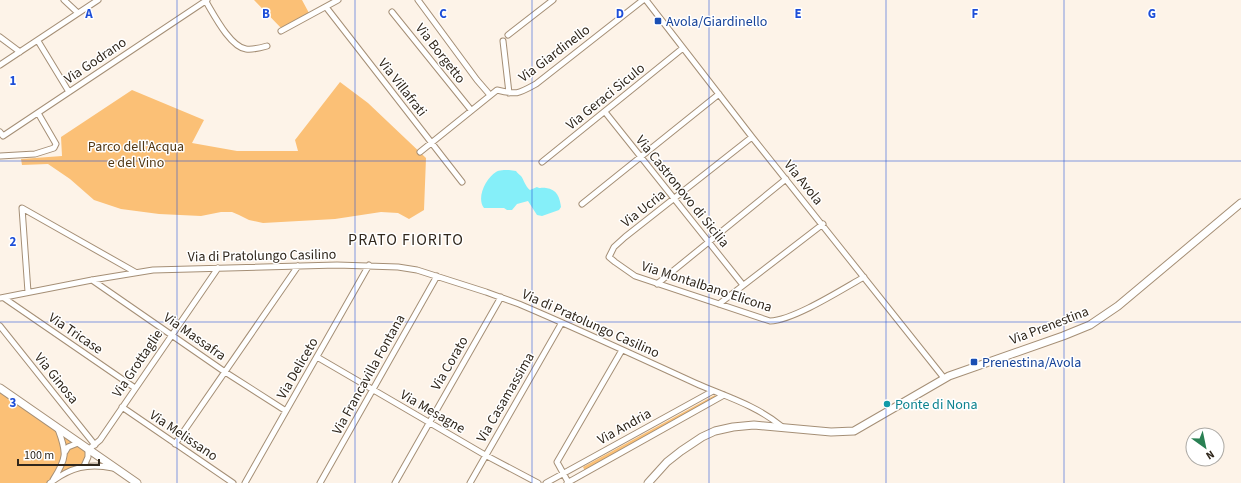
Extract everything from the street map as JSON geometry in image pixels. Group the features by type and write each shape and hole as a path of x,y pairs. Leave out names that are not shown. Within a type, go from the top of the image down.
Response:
{"main road":[{"name":"Via Prenestina","path":"648,483 667,462 680,451 711,433 741,426 761,425 840,432 852,431 944,378 1063,336 1098,320 1118,306 1241,204"},
{"path":"0,388 137,483"}],"street":[{"path":"64,0 78,13"},
{"path":"0,65 98,0"},
{"path":"206,0 233,42 244,49 255,49 267,46"},
{"name":"Via Godrano","path":"0,132 3,136 206,0"},
{"path":"281,32 338,0"},
{"path":"418,0 477,80 490,94 420,152"},
{"path":"508,34 553,0"},
{"name":"Via Giardinello","path":"490,94 497,90 509,93 521,93 536,84 642,0"},
{"name":"Via Avola","path":"646,0 752,137 823,224 944,378"},
{"name":"Via Villafrati","path":"326,7 462,182"},
{"name":"Via Borgetto","path":"392,12 471,110"},
{"path":"0,37 20,52"},
{"path":"503,40 509,93"},
{"path":"38,41 69,92"},
{"name":"Via Geraci Siculo","path":"542,162 683,48"},
{"path":"582,204 719,94"},
{"name":"Via Castronovo di Sicilia","path":"605,112 743,285"},
{"path":"0,156 35,154 54,148 56,144 54,139 38,113"},
{"name":"Via Ucria","path":"609,257 614,248 625,237 752,137"},
{"path":"658,284 786,179"},
{"path":"28,292 22,208 135,272"},
{"path":"719,304 823,224"},
{"name":"Via Montalbano Elicona","path":"609,257 635,276 770,321 779,321 799,312 864,277"},
{"name":"Via di Pratolungo Casilino","path":"2,298 135,272 166,269 369,265 409,268 501,297 756,409 781,426"},
{"name":"Via Deliceto","path":"245,483 369,265"},
{"path":"175,444 298,266"},
{"name":"Via Grottaglie","path":"88,450 100,440 171,334 218,268"},
{"name":"Via Francavilla Fontana","path":"320,483 437,276"},
{"name":"Via Massafra","path":"92,280 225,372 286,411"},
{"name":"Via Corato","path":"395,483 501,297"},
{"name":"Via Tricase","path":"2,298 135,388"},
{"name":"Via Casamassima","path":"470,483 561,324"},
{"name":"Via Ginosa","path":"0,326 95,445"},
{"path":"567,483 557,462 622,350"},
{"name":"Via Mesagne","path":"317,357 485,455 538,483"},
{"name":"Via Andria","path":"546,483 713,391"},
{"name":"Via Andria","path":"567,483 724,395"},
{"name":"Via Melissano","path":"122,407 233,483"},
{"path":"58,429 65,452"},
{"path":"51,483 62,465 65,452 68,447 78,443"},
{"path":"84,466 88,457 88,450"},
{"path":"51,483 68,471 84,466 114,468"}],"green space":[{"path":"254,0 302,0 309,13 282,29"},
{"name":"Parco dell'Acqua e del Vino","path":"340,82 368,103 426,158 424,210 409,219 398,213 381,212 335,219 263,223 249,220 232,212 221,212 201,216 159,214 121,209 94,200 70,179 48,164 22,165 21,159 62,156 61,137 132,90 204,120 192,143 237,151 298,151 295,140"},
{"path":"0,388 88,450 81,466 50,483 0,483"},
{"path":"715,395 716,397 585,471 583,467"}],"water":[{"path":"500,170 516,171 530,190 537,187 553,190 559,197 561,207 559,210 542,216 537,215 528,201 517,204 512,210 507,210 504,208 484,208 481,199 483,188 486,183 496,172"}],"place":[{"name":"Avola/Giardinello","path":"658,21"},
{"name":"Prenestina/Avola","path":"974,362"},
{"name":"Ponte di Nona","path":"887,404"}],"district":[{"name":"PRATO FIORITO","path":"406,239"}]}
